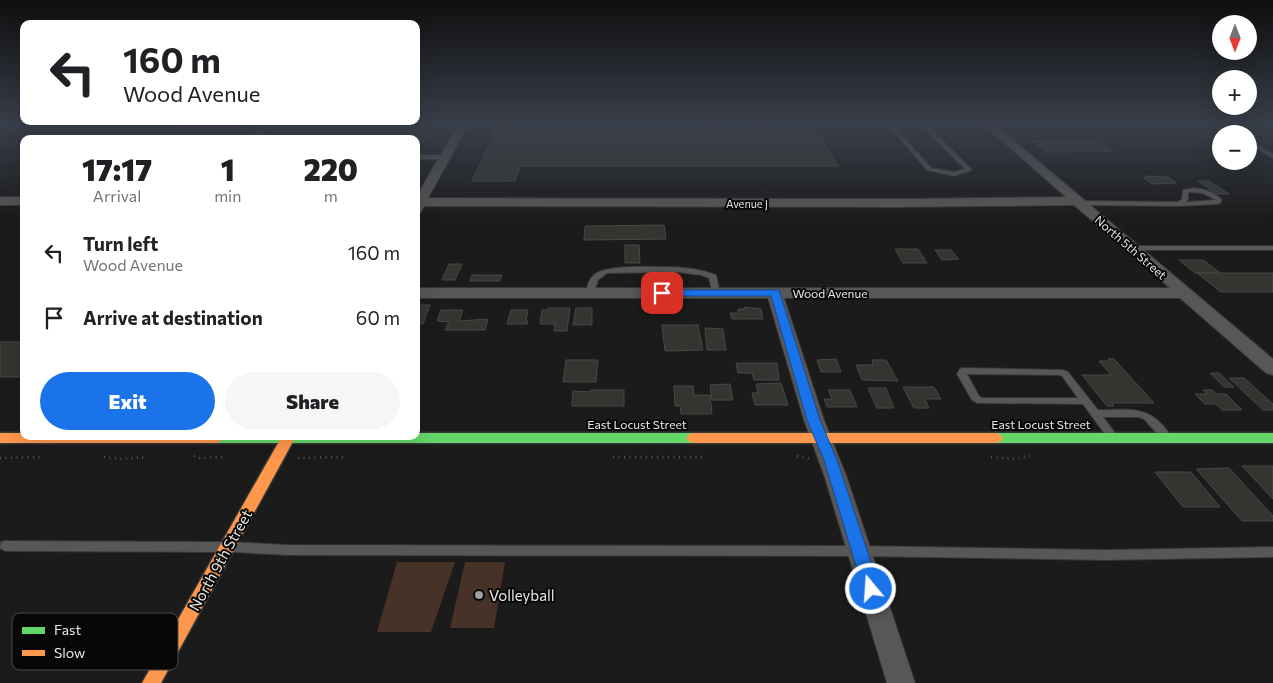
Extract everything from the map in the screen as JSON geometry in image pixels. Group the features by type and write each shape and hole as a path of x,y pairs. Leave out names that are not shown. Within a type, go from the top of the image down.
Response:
{"main road":[{"name":"East Locust Street","path":"420,437 1273,438"},
{"name":"East Locust Street","path":"0,438 20,438"},
{"name":"North 9th Street","path":"178,635 287,440"},
{"name":"North 9th Street","path":"151,683 158,670"}],"street":[{"path":"420,201 446,156"},
{"name":"North 5th Street","path":"1025,156 1273,369"},
{"path":"0,201 20,201"},
{"name":"Avenue J","path":"420,204 1078,202"},
{"name":"Wood Avenue","path":"420,293 1184,293"},
{"path":"775,293 814,420 834,469 901,683"}],"lane":[{"path":"420,156 446,156"},
{"path":"918,156 929,169 954,174 969,170 955,156"},
{"path":"1078,202 1180,204 1208,204 1218,202 1219,200 1210,194 1191,190 1185,191 1185,199 1180,204"},
{"path":"1132,248 1273,248"},
{"path":"590,293 592,281 596,275 606,271 688,270 704,272 713,277 716,293"},
{"path":"1086,401 980,401 975,398 962,374 963,371 1060,372 1065,374 1086,401 1114,438"},
{"path":"1095,413 1139,414 1148,417 1168,438"},
{"path":"5,546 227,547 298,550 859,551 1106,555 1273,552"}],"shaded area":[{"path":"397,562 455,562 431,632 377,632"},
{"name":"Volleyball","path":"465,562 505,562 494,628 450,628"}],"building":[{"path":"483,156 832,156 838,166 520,166 515,181 472,181"},
{"path":"1145,176 1168,177 1176,183 1152,184 1144,178 1148,178"},
{"path":"1198,181 1209,181 1229,194 1217,194"},
{"path":"664,225 666,239 584,240 585,226"},
{"path":"625,245 639,245 640,263 625,263"},
{"path":"895,249 918,249 927,263 903,263"},
{"path":"935,250 951,250 959,259 942,260"},
{"path":"1179,260 1203,260 1219,272 1195,273"},
{"path":"449,264 462,264 455,280 442,280"},
{"path":"1197,273 1273,273 1273,292 1221,292"},
{"path":"472,275 502,275 500,281 470,281"},
{"path":"420,305 430,305 423,324 420,324"},
{"path":"744,307 761,309 763,319 732,319 730,313 738,313 738,309 745,309"},
{"path":"548,308 570,308 567,331 554,331 555,324 540,324 542,310 548,310"},
{"path":"576,308 592,308 592,325 573,325"},
{"path":"441,310 463,310 459,321 488,319 485,330 445,330 449,322 437,321"},
{"path":"511,310 528,310 527,324 507,324"},
{"path":"662,325 698,325 703,350 665,351"},
{"path":"705,328 723,329 726,350 707,350"},
{"path":"0,342 20,342 20,377 0,377"},
{"path":"836,359 841,372 821,372 817,360"},
{"path":"1108,359 1114,359 1154,403 1112,403 1114,406 1107,406 1082,375 1111,375 1099,361 1110,361"},
{"path":"566,360 598,360 596,382 563,382"},
{"path":"872,360 886,360 898,381 862,380 856,365 873,365"},
{"path":"736,363 777,363 779,380 754,380 752,373 738,373"},
{"path":"1210,373 1219,373 1234,387 1224,387"},
{"path":"1229,378 1244,378 1273,404 1273,410 1263,410"},
{"path":"781,383 788,405 755,405 752,393 758,393 756,384"},
{"path":"730,384 733,400 712,400 710,385"},
{"path":"674,386 693,386 694,395 710,395 712,414 681,414 680,406 675,406"},
{"path":"903,387 934,387 941,399 925,399 929,408 914,408"},
{"path":"868,388 886,388 894,408 877,408"},
{"path":"591,390 624,390 624,406 572,406 573,391 591,392"},
{"path":"828,390 850,390 857,407 827,407 824,399 832,399"},
{"path":"1203,390 1212,390 1217,394 1226,394 1242,410 1222,410 1216,404 1205,404 1195,394 1207,394"},
{"path":"1242,466 1273,466 1273,499"},
{"path":"1229,468 1273,516 1273,521 1242,521 1196,469"},
{"path":"1155,472 1191,472 1220,507 1183,507"}],"traffic: fast":[{"path":"420,438 693,438"},
{"path":"996,438 1273,438"}],"traffic: slow":[{"path":"0,438 20,438"},
{"path":"693,438 996,438"},
{"path":"178,635 287,440"},
{"path":"151,683 158,670"}],"place":[{"name":"Volleyball","path":"479,595"}],"route":[{"path":"662,293 775,293 814,420 830,460 871,589"}]}
